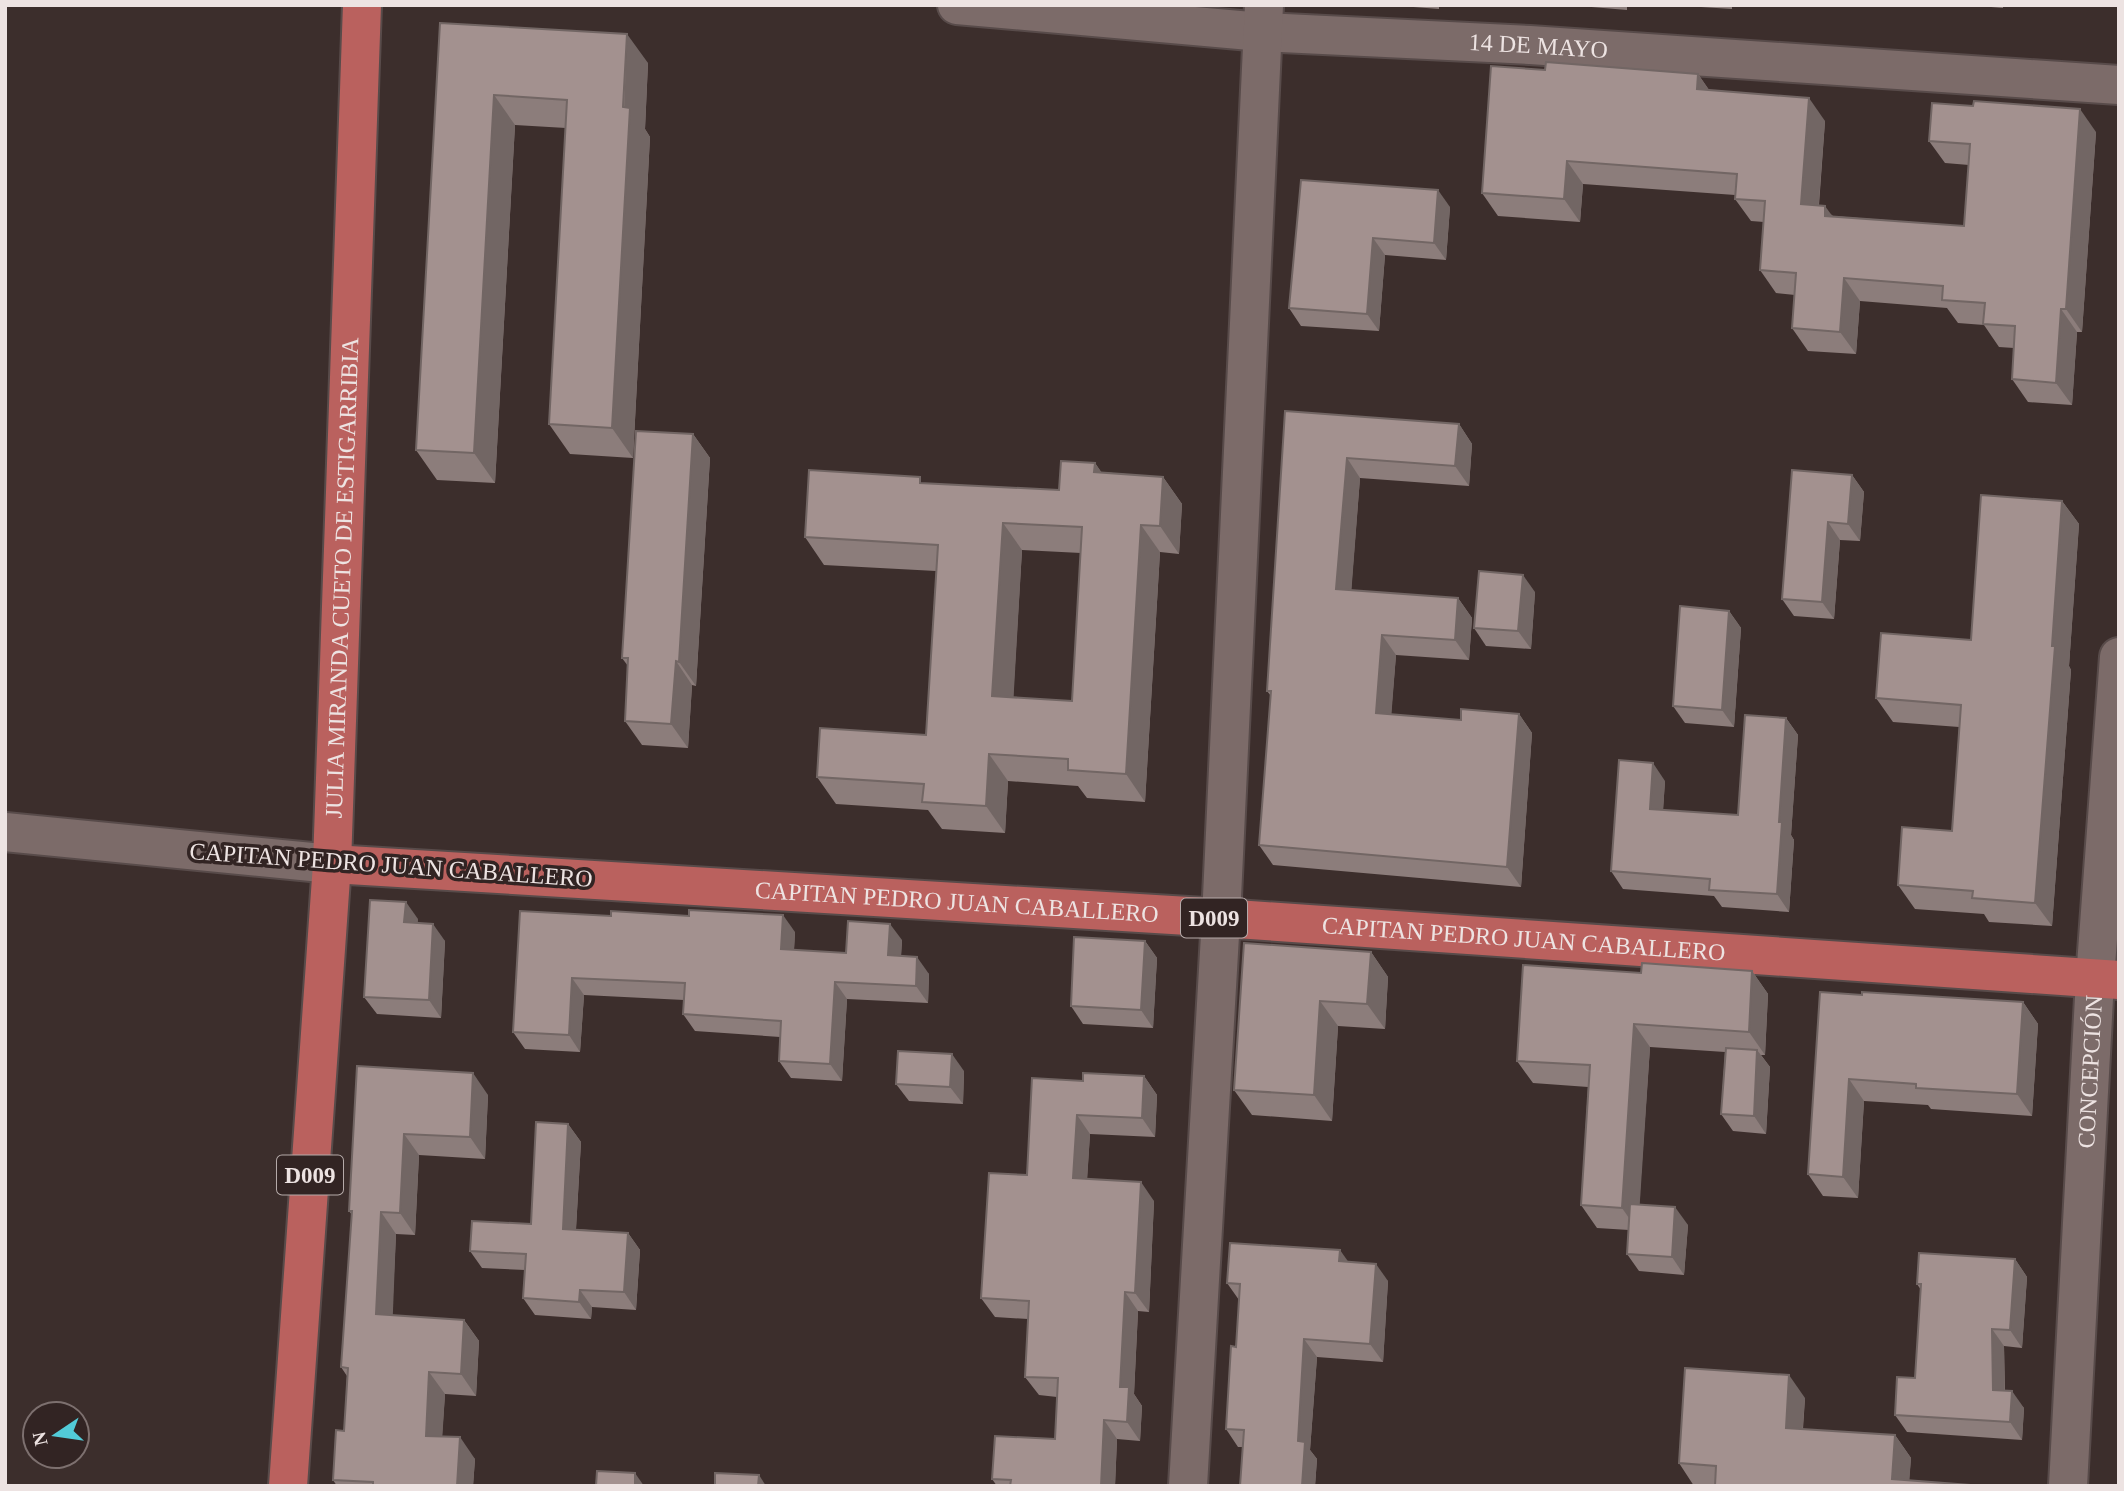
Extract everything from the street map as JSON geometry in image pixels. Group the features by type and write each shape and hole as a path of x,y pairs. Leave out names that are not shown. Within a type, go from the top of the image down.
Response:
{"main road":[{"name":"JULIA MIRANDA CUETO DE ESTIGARRIBIA","path":"288,1486 332,864 362,5"},
{"name":"CAPITAN PEDRO JUAN CABALLERO","path":"332,864 1221,918 2107,980"}],"street":[{"name":"14 DE MAYO","path":"957,5 1263,19 1530,45 2119,85"},
{"path":"1188,1486 1221,918 1263,19"},
{"name":"CONCEPCIÓN","path":"2067,1486 2107,980 2119,657"},
{"name":"CAPITAN PEDRO JUAN CABALLERO","path":"5,832 332,864"}],"building":[{"path":"440,23 627,34 623,107 630,108 612,428 549,424 567,100 494,95 474,453 416,450"},
{"path":"1546,62 1698,74 1697,89 1809,98 1801,204 1825,206 1825,216 1964,226 1970,144 1929,141 1932,103 1973,106 1974,101 2080,109 2066,309 2061,309 2056,383 2012,379 2015,326 1983,324 1985,303 1942,300 1943,286 1844,278 1840,332 1792,328 1796,273 1760,270 1765,201 1735,199 1737,174 1567,161 1564,199 1482,193 1491,66 1545,70"},
{"path":"1301,180 1438,190 1434,243 1373,238 1367,314 1289,308"},
{"path":"1285,411 1459,424 1455,466 1347,458 1336,589 1458,598 1455,640 1382,635 1376,713 1461,720 1461,709 1519,714 1507,867 1259,845 1271,691 1267,691"},
{"path":"636,431 693,434 679,662 676,661 671,724 625,721 628,658 622,658"},
{"path":"1061,461 1095,463 1094,472 1163,477 1160,526 1141,525 1126,774 1068,770 1068,759 989,754 986,806 922,802 924,784 817,777 820,728 926,735 938,545 805,537 809,470 920,477 920,483 1059,490","holes":["1003,523 1082,527 1072,701 992,696"]},
{"path":"1792,470 1852,475 1848,524 1828,522 1822,602 1782,599"},
{"path":"1981,495 2062,501 2052,646 2055,646 2035,903 1972,898 1973,891 1898,885 1902,827 1952,831 1961,705 1876,698 1881,633 1971,640"},
{"path":"1479,571 1523,575 1518,631 1474,628"},
{"path":"1680,606 1729,611 1722,710 1673,706"},
{"path":"1745,715 1786,718 1777,894 1709,890 1710,879 1611,871 1619,760 1653,763 1650,809 1738,815"},
{"path":"370,900 406,902 404,922 433,924 429,1000 364,997"},
{"path":"689,910 783,915 781,949 846,953 848,921 890,924 888,955 917,957 916,986 835,982 830,1064 779,1061 781,1021 683,1014 685,983 572,978 569,1035 513,1032 520,911 611,916 611,911 689,916"},
{"path":"1074,937 1145,941 1141,1010 1071,1006"},
{"path":"1244,943 1371,952 1367,1004 1320,1001 1314,1095 1234,1090"},
{"path":"1642,963 1752,971 1749,1032 1634,1024 1622,1208 1581,1205 1590,1065 1517,1061 1523,965 1641,973"},
{"path":"1820,992 2023,1002 2017,1094 1916,1088 1916,1084 1849,1079 1843,1177 1808,1174"},
{"path":"1726,1048 1757,1050 1754,1116 1721,1114"},
{"path":"898,1051 952,1054 950,1087 896,1084"},
{"path":"357,1066 473,1073 470,1137 404,1134 400,1213 381,1212 376,1314 464,1320 461,1374 429,1372 426,1436 460,1437 457,1486 373,1486 373,1482 333,1480 336,1430 344,1431 348,1368 341,1367 352,1211 349,1211"},
{"path":"1083,1073 1144,1076 1142,1118 1077,1115 1073,1178 1141,1182 1135,1293 1125,1292 1120,1387 1129,1387 1127,1422 1104,1420 1101,1486 1010,1486 1011,1480 992,1479 995,1436 1055,1439 1058,1378 1025,1377 1029,1301 981,1298 989,1173 1027,1175 1032,1078 1083,1081"},
{"path":"536,1122 568,1124 563,1229 628,1233 624,1292 580,1290 579,1302 523,1298 526,1254 470,1251 472,1221 531,1224"},
{"path":"1630,1204 1675,1207 1672,1257 1627,1254"},
{"path":"1230,1243 1340,1250 1339,1261 1376,1264 1370,1344 1304,1339 1298,1441 1305,1442 1302,1486 1240,1486 1244,1430 1226,1429 1231,1346 1236,1347 1240,1284 1227,1283"},
{"path":"1919,1253 2015,1259 2010,1330 1992,1329 1993,1390 2012,1391 2010,1422 1895,1415 1897,1377 1915,1378 1921,1284 1917,1284"},
{"path":"1685,1368 1789,1375 1786,1428 1895,1435 1892,1479 1984,1486 1715,1486 1716,1466 1679,1463"},
{"path":"597,1471 635,1473 635,1486 596,1486"},
{"path":"715,1473 759,1475 758,1486 715,1486"}]}
